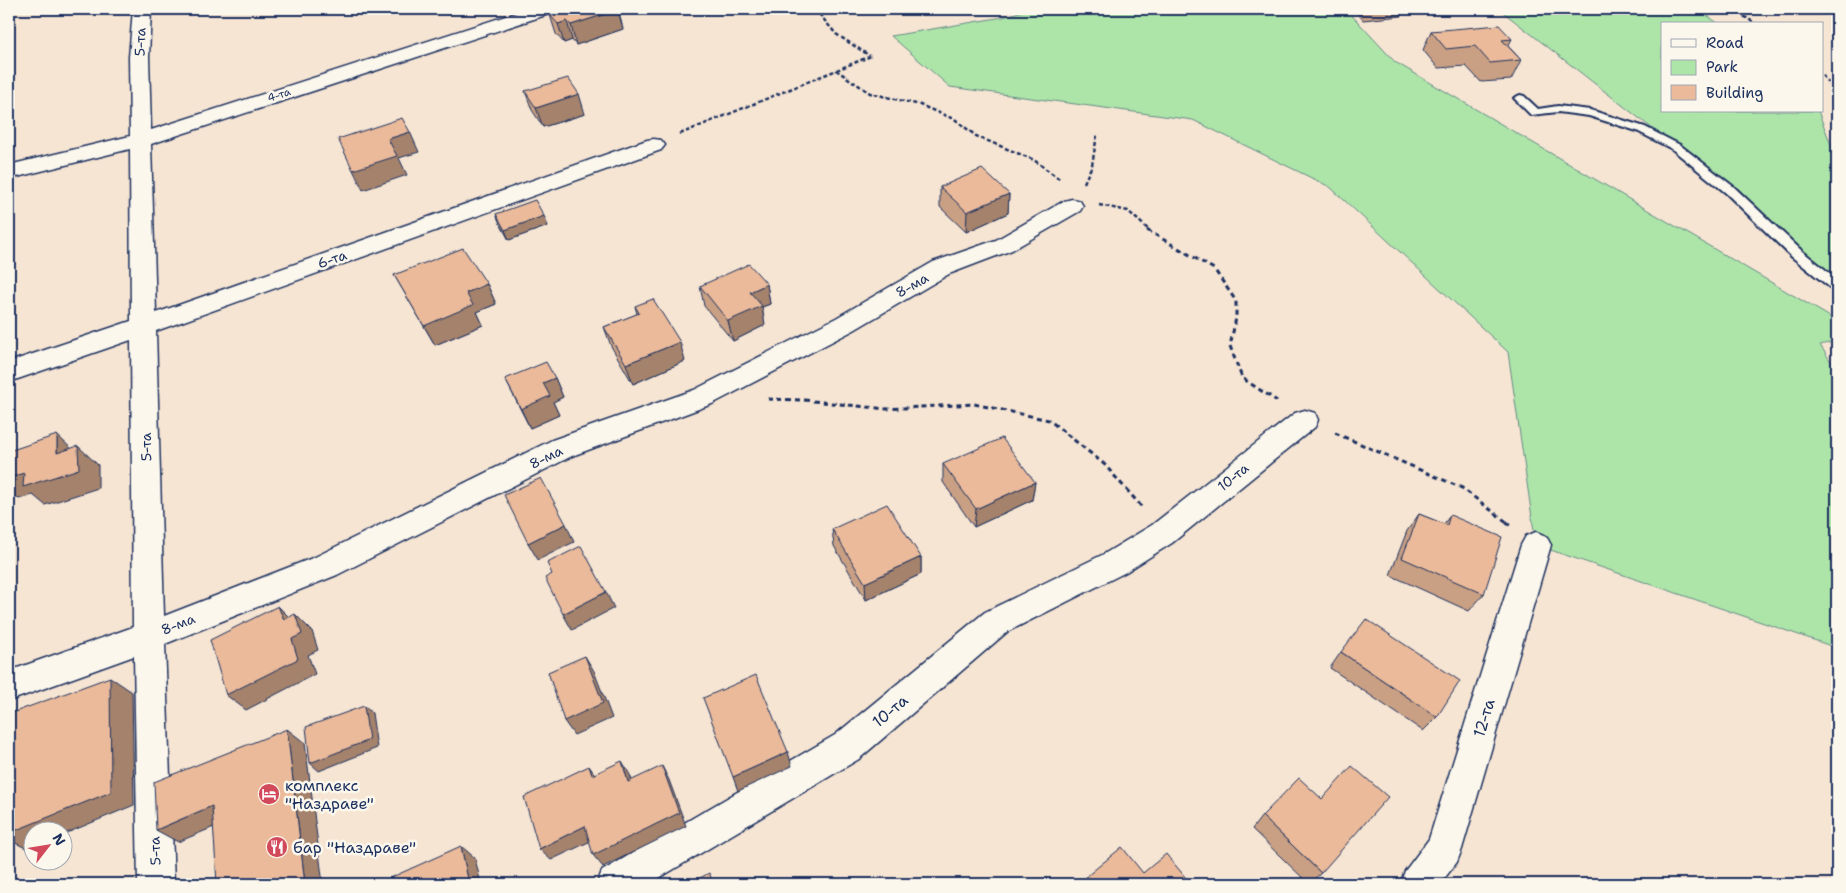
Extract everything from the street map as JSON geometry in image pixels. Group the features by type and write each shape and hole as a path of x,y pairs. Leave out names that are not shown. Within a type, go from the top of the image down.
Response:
{"street":[{"name":"5-та","path":"142,9 139,58 149,636 156,884"},
{"name":"4-та","path":"9,172 141,140 546,9"},
{"name":"6-та","path":"9,372 654,145"},
{"name":"8-ма","path":"9,686 149,636 326,566 562,448 703,397 845,324 941,268 1004,245 1072,206"},
{"name":"10-та","path":"615,884 846,747 996,622 1115,563 1162,534 1305,420"},
{"name":"12-та","path":"1418,884 1444,849 1536,545"}],"lane":[{"path":"1520,98 1535,113 1558,109 1590,113 1642,129 1676,147 1730,190 1797,254 1837,286"}],"path":[{"path":"654,145 871,56 836,34 815,9"},
{"path":"1732,9 1753,22"},
{"path":"836,70 870,93 920,105 956,120 976,136 1034,160 1060,179 1072,206"},
{"path":"1824,78 1837,94"},
{"path":"1072,206 1092,165 1097,135"},
{"path":"1072,206 1103,205 1128,211 1146,229 1214,269 1236,301 1236,318 1230,346 1242,378 1305,420 1462,488 1536,545"},
{"path":"758,398 804,400 886,409 974,404 1049,420 1104,464 1154,520 1162,534"}],"green space":[{"path":"1029,9 1346,9 1395,62 1837,321 1837,341 1820,345 1837,371 1837,648 1536,545 1508,352 1330,187 1193,120 950,87 891,36 1003,17"},
{"path":"1499,9 1698,9 1716,22 1661,22 1661,112 1818,112 1837,160 1837,286 1797,254 1676,147"}],"building":[{"path":"562,9 618,10 571,25 567,21 558,24 550,15 563,11"},
{"path":"1499,25 1512,39 1502,40 1521,60 1490,63 1475,46 1446,49 1431,31"},
{"path":"568,78 579,94 536,108 525,91"},
{"path":"402,118 410,132 388,139 397,156 353,170 338,139"},
{"path":"982,169 1009,194 967,212 940,187"},
{"path":"535,200 544,216 505,230 496,214"},
{"path":"463,248 487,284 466,293 473,305 424,326 394,275"},
{"path":"749,264 767,284 750,292 762,306 728,321 700,286"},
{"path":"653,299 680,342 626,364 604,327 639,313 635,306"},
{"path":"546,362 555,378 543,383 550,396 521,409 505,379"},
{"path":"57,435 57,453 78,446 79,469 23,487 24,473 9,478 9,451"},
{"path":"1002,438 1035,482 976,509 943,464"},
{"path":"541,478 566,524 528,543 504,495"},
{"path":"887,504 921,557 865,583 832,529"},
{"path":"1419,514 1447,525 1450,515 1502,537 1484,594 1402,558"},
{"path":"581,546 606,592 563,614 545,578 552,574 547,563"},
{"path":"278,606 284,620 295,614 302,634 292,639 298,659 226,695 210,640"},
{"path":"1366,619 1460,681 1437,717 1341,652"},
{"path":"585,656 603,703 564,721 548,672"},
{"path":"756,675 788,752 733,777 703,698"},
{"path":"110,677 111,792 41,820 22,820 22,828 9,833 9,714"},
{"path":"364,706 369,740 310,763 306,727"},
{"path":"287,729 305,884 217,884 212,806 156,830 154,782"},
{"path":"622,761 628,782 662,766 679,813 593,855 585,826 539,849 524,797 589,766 592,775"},
{"path":"1352,766 1388,797 1321,873 1262,816 1299,778 1322,799"},
{"path":"461,846 469,884 391,884 390,878"},
{"path":"1122,847 1143,873 1166,854 1191,884 1094,884 1087,876"},
{"path":"709,873 714,884 689,884"}],"place":[{"name":"комплекс \"Наздраве\"","path":"269,794"},
{"name":"бар \"Наздраве\"","path":"277,847"}]}
